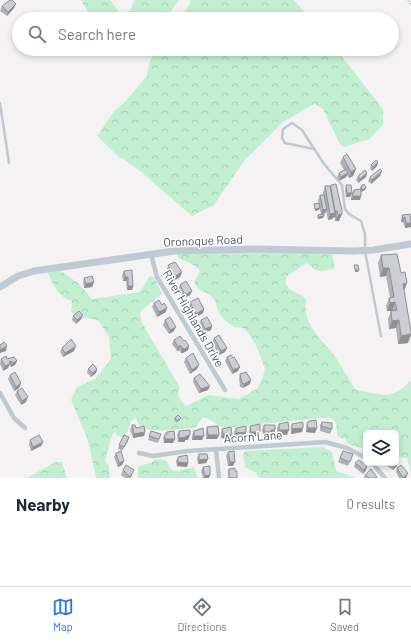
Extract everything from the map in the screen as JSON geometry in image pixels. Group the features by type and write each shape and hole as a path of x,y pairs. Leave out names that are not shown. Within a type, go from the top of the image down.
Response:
{"street":[{"name":"Oronoque Road","path":"0,287 18,276 34,271 174,251 365,251 411,244"},
{"name":"River Highlands Drive","path":"151,254 157,277 224,390"},
{"path":"0,393 14,418 25,428"},
{"name":"Acorn Lane","path":"139,453 153,456 188,451 325,442 347,448 363,456"},
{"path":"216,449 219,478"},
{"path":"375,466 386,478"}],"lane":[{"path":"0,103 9,163"},
{"path":"314,149 285,143 282,138 283,129 292,123 302,130 314,149 342,185 345,209 349,214 361,221 365,234 365,251 381,336"}],"green space":[{"path":"81,0 110,0 119,12 88,12"},
{"path":"134,0 179,0 170,12 127,12 131,10"},
{"path":"190,0 294,0 305,12 183,12 190,4"},
{"path":"152,56 341,56 383,109 383,124 370,139 344,147 340,144 323,109 314,104 283,122 244,161 214,205 192,216 141,172 120,158 97,136 115,110 123,104 147,76 149,63"},
{"path":"225,252 332,253 335,269 321,271 314,269 307,263 287,276 286,285 288,288 306,299 307,317 310,325 336,358 356,390 386,395 392,394 404,387 411,380 411,473 407,458 399,457 399,430 363,430 363,448 350,445 345,438 340,438 337,435 336,422 329,417 232,427 229,429 221,427 210,419 203,417 196,427 166,431 157,431 142,427 136,418 131,421 128,431 123,437 116,435 115,432 112,435 105,461 109,466 110,478 96,478 88,440 71,400 77,387 95,379 111,359 109,337 98,320 79,317 71,312 72,301 60,294 54,286 48,273 61,271 78,283 92,299 140,292 150,276 154,277 162,294 142,310 140,313 142,323 178,384 180,388 178,395 186,406 208,395 239,399 258,388 265,371 257,348 247,331 243,328 234,327 220,315 216,302 213,298 198,288 194,283 200,270 190,263 178,258 178,254"},
{"path":"323,447 332,452 336,471 356,478 259,478 255,472 245,467 243,454 246,451"},
{"path":"156,459 165,460 172,470 178,471 194,467 198,478 138,478 138,466 150,463"},
{"path":"55,462 62,462 67,478 27,478"}],"building":[{"path":"10,0 16,4 8,12 2,6"},
{"path":"347,154 356,169 351,172 343,157"},
{"path":"376,160 378,162 373,167 371,165"},
{"path":"346,169 348,173 341,177 339,173"},
{"path":"380,169 382,171 372,180 370,177"},
{"path":"365,170 367,173 360,179 358,176"},
{"path":"336,184 342,210 342,214 338,215 337,211 335,211 331,189 331,185"},
{"path":"364,184 366,188 362,190 361,186"},
{"path":"346,185 351,185 352,193 347,193"},
{"path":"325,186 330,186 335,213 330,214"},
{"path":"361,189 361,196 353,196 352,193 354,193 354,190"},
{"path":"320,195 324,195 327,209 323,210"},
{"path":"319,203 320,208 315,209 314,204"},
{"path":"324,214 324,216 319,217 318,215"},
{"path":"410,214 411,223 406,223 405,217 403,218 402,215"},
{"path":"397,254 401,273 405,272 407,283 403,284 411,332 411,334 401,336 399,320 392,321 391,311 397,310 395,302 390,303 389,298 394,297 389,268 383,268 381,255"},
{"path":"175,262 182,272 174,277 168,265"},
{"path":"354,265 358,265 359,270 355,270"},
{"path":"132,270 133,286 128,286 128,277 125,277 124,271"},
{"path":"92,276 94,282 86,284 84,278"},
{"path":"186,281 192,291 185,295 180,285"},
{"path":"198,298 204,309 196,314 190,302"},
{"path":"159,300 162,305 164,303 167,308 159,312 154,303"},
{"path":"79,311 83,315 77,320 73,316"},
{"path":"170,317 176,327 170,330 165,320"},
{"path":"207,317 212,326 205,329 201,320"},
{"path":"219,335 227,348 221,351 214,338"},
{"path":"180,336 189,346 185,349 180,345 178,347 174,340"},
{"path":"71,339 76,346 65,353 62,348"},
{"path":"4,342 7,346 0,350 0,345"},
{"path":"193,353 199,365 192,370 186,358"},
{"path":"231,355 240,367 233,370 227,357"},
{"path":"6,356 7,359 14,357 17,361 12,363 11,361 9,362 10,364 5,366 1,359"},
{"path":"93,364 97,369 93,373 88,369"},
{"path":"15,372 21,383 16,387 10,375"},
{"path":"246,372 251,380 244,384 242,383 240,374"},
{"path":"200,374 210,386 201,389 194,378"},
{"path":"22,388 28,397 22,401 17,391"},
{"path":"178,415 181,418 177,421 175,418"},
{"path":"316,420 317,428 308,428 307,423 309,421"},
{"path":"288,422 289,430 279,430 279,424"},
{"path":"303,422 303,428 292,429 292,424"},
{"path":"322,422 332,423 332,429 321,426"},
{"path":"260,424 260,432 251,432 250,426"},
{"path":"132,425 135,425 136,428 144,426 145,432 134,434"},
{"path":"264,425 275,425 275,430 271,430 271,432 264,432"},
{"path":"218,426 219,435 208,435 207,427"},
{"path":"246,426 246,432 236,433 236,428"},
{"path":"231,427 232,435 223,434 222,429"},
{"path":"203,428 204,436 194,436 194,431"},
{"path":"190,430 190,435 179,438 179,431"},
{"path":"151,431 161,434 159,439 149,436"},
{"path":"174,431 175,439 165,439 165,434 167,434 167,432"},
{"path":"39,435 43,442 33,447 30,440"},
{"path":"124,435 129,437 124,447 119,445"},
{"path":"121,451 124,461 119,463 116,453"},
{"path":"234,451 235,462 230,462 228,452"},
{"path":"343,451 353,454 350,462 340,458"},
{"path":"199,454 207,454 208,459 199,460"},
{"path":"187,455 188,463 178,462 178,457"},
{"path":"359,460 363,463 363,466 367,466 364,470 355,463"},
{"path":"126,465 134,470 130,477 123,470"},
{"path":"401,465 408,473 403,478 397,468"},
{"path":"210,466 210,475 205,476 203,467"},
{"path":"235,468 235,471 237,471 237,478 229,478 229,469"},
{"path":"371,469 377,477 369,478 365,475"}]}
